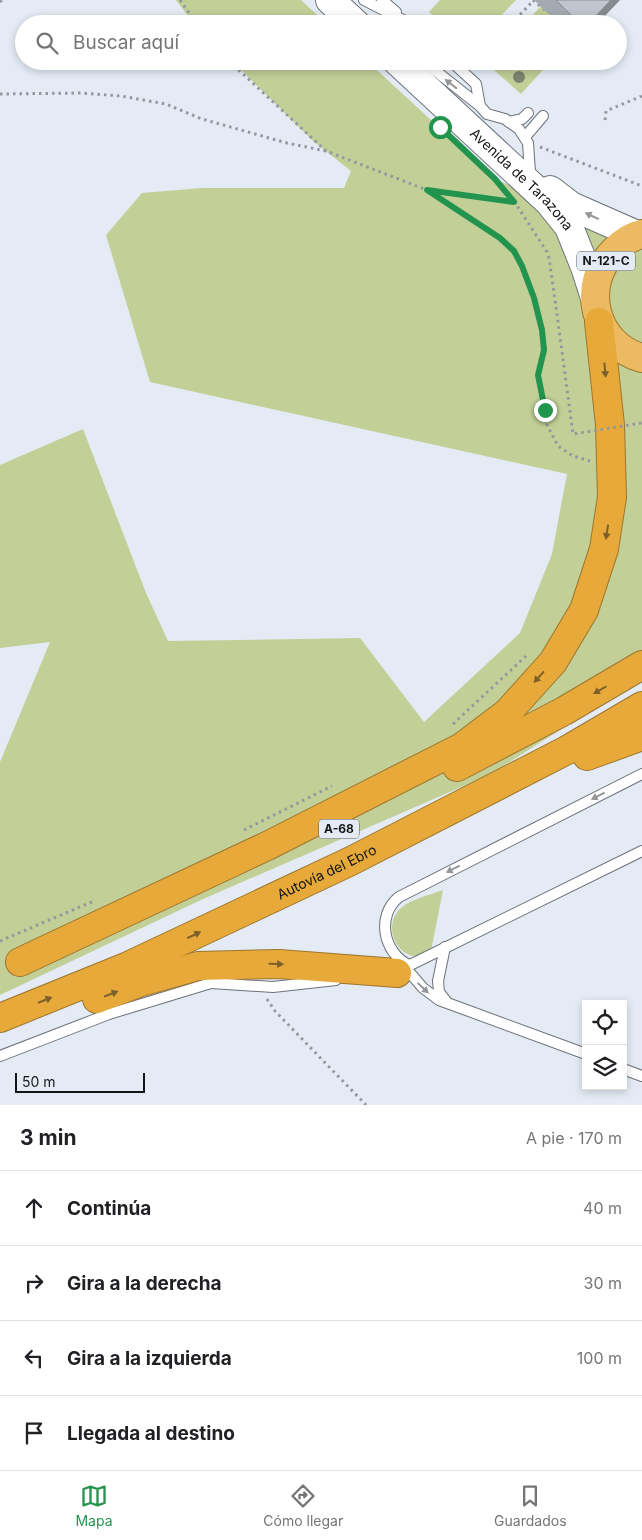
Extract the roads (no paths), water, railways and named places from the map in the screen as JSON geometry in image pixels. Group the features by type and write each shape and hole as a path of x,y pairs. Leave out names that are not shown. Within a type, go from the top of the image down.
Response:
{"highway":[{"name":"N-121-C","path":"597,310 597,279 608,256 622,243 639,235"},
{"path":"597,310 615,344 632,356 642,358"},
{"path":"10,967 267,846 462,747 507,713 534,684 553,662 584,610 604,549 612,498 610,425 597,310"},
{"name":"A-68","path":"10,967 329,834 564,711 642,666"},
{"name":"Autovía del Ebro","path":"0,1018 126,967 351,861 566,750 642,706"},
{"path":"351,861 452,829 642,724"},
{"path":"587,756 642,736"},
{"path":"0,1036 141,982 198,966 279,964 403,969"}],"main road":[{"path":"330,0 346,15"},
{"path":"345,0 361,15"},
{"name":"Avenida de Tarazona","path":"407,70 549,202 569,227 586,267 597,310"},
{"name":"Avenida de Tarazona","path":"420,70 558,197 570,206 639,235"}],"lane":[{"path":"364,0 393,15"},
{"path":"382,0 400,15"},
{"name":"Avenida de Tarazona","path":"435,70 480,106 487,114 509,122 519,129 526,140 530,172"},
{"name":"Avenida de Tarazona","path":"461,70 476,84 480,106"},
{"path":"509,122 522,119 528,112"},
{"path":"526,140 543,116"},
{"path":"403,969 402,962 390,948 385,930 387,910 398,896 642,774"},
{"path":"0,1056 109,1014 211,983 273,987 403,969 642,851"},
{"path":"445,947 438,981 439,992 445,1001 452,1004"},
{"path":"403,969 410,973 431,995 582,1053"},
{"path":"627,1070 642,1076"}]}
